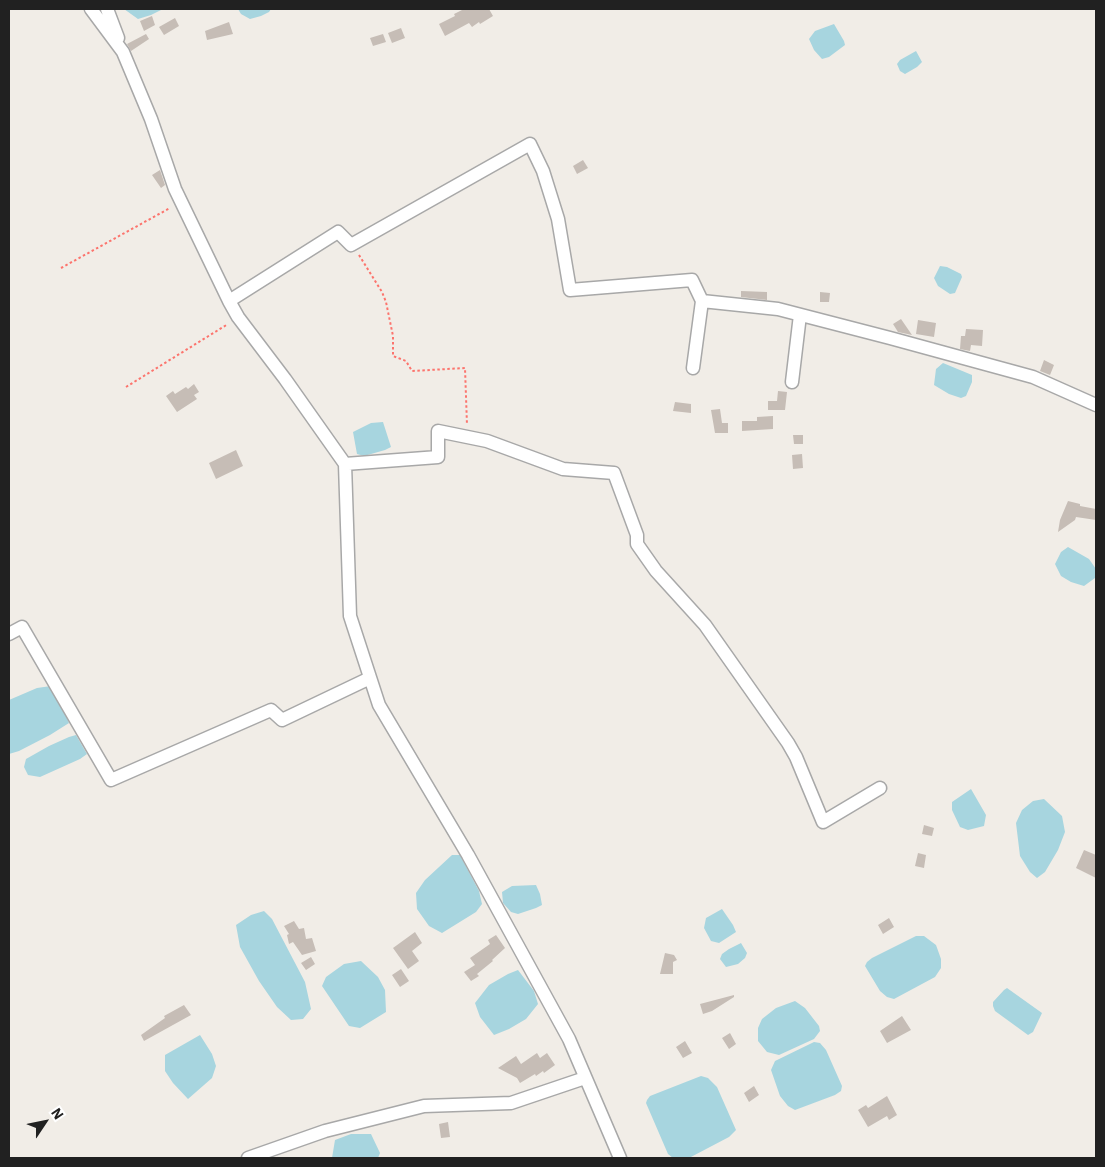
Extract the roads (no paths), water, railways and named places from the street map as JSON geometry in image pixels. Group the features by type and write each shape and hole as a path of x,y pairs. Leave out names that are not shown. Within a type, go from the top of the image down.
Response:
{"street":[{"path":"91,9 123,52"},
{"path":"107,9 151,119 175,189 229,301 238,317 285,379 345,464 350,616 379,705 473,864 569,1039 620,1158"},
{"path":"229,301 338,232 351,245 530,144 543,171 558,219 570,290 692,280 702,301 693,368"},
{"path":"702,301 778,309 800,314 1033,377 1096,405"},
{"path":"792,382 800,314"},
{"path":"345,464 438,458 438,431 487,441 563,469 614,472 637,535 637,544 656,571 705,626 788,743 796,757 823,822 880,788"},
{"path":"9,634 22,627 111,780 271,710 282,720 370,678"},
{"path":"248,1158 325,1131 424,1106 511,1103 585,1078"}],"water":[{"path":"124,9 163,9 138,19"},
{"path":"238,9 271,9 261,16 250,19 241,14"},
{"path":"834,24 845,45 829,57 822,59 814,50 809,39 815,31"},
{"path":"916,51 922,62 905,74 900,71 897,64 900,60"},
{"path":"940,266 947,267 961,274 962,277 955,293 950,294 938,286 934,278"},
{"path":"943,363 972,375 972,382 966,396 961,398 949,394 934,385 936,369"},
{"path":"383,422 391,447 364,456 357,454 353,432 371,423"},
{"path":"1068,547 1089,559 1096,569 1095,578 1084,586 1071,582 1061,576 1055,564 1061,552"},
{"path":"51,686 69,723 50,735 9,754 9,700 37,688"},
{"path":"76,735 87,754 40,777 28,775 24,767 26,759 49,746"},
{"path":"971,789 986,815 984,826 968,830 960,827 952,810 952,802"},
{"path":"1044,799 1062,816 1065,832 1058,850 1045,872 1037,878 1030,872 1020,856 1016,823 1022,810 1033,801"},
{"path":"452,855 460,855 479,891 482,904 476,912 442,933 429,926 417,909 416,893 425,880"},
{"path":"536,885 542,905 518,914 511,912 503,903 502,892 512,886"},
{"path":"722,909 736,932 719,943 711,941 704,928 706,918"},
{"path":"264,911 272,919 305,982 311,1009 303,1019 291,1020 277,1007 259,981 240,947 236,925 251,915"},
{"path":"916,936 924,936 936,945 941,959 941,968 935,977 894,999 887,997 880,991 865,966 872,958"},
{"path":"741,943 747,953 745,958 738,964 726,967 720,959 722,954"},
{"path":"361,961 378,977 385,990 386,1012 360,1028 349,1026 322,986 326,977 344,964"},
{"path":"518,970 534,991 538,1004 526,1019 494,1035 480,1017 475,1003 489,985"},
{"path":"1007,988 1042,1013 1033,1032 1028,1035 995,1011 993,1002"},
{"path":"795,1001 805,1008 819,1026 820,1031 814,1039 779,1055 767,1052 758,1041 758,1028 762,1019 776,1008"},
{"path":"200,1035 212,1054 216,1066 212,1078 188,1099 165,1071 165,1055"},
{"path":"814,1042 820,1043 826,1050 842,1086 841,1091 795,1110 788,1106 780,1096 771,1070 775,1061"},
{"path":"701,1076 708,1078 717,1087 736,1130 729,1137 689,1158 673,1158 668,1154 646,1103 647,1100 650,1096"},
{"path":"351,1134 371,1134 380,1153 378,1158 332,1158 335,1140"}]}
